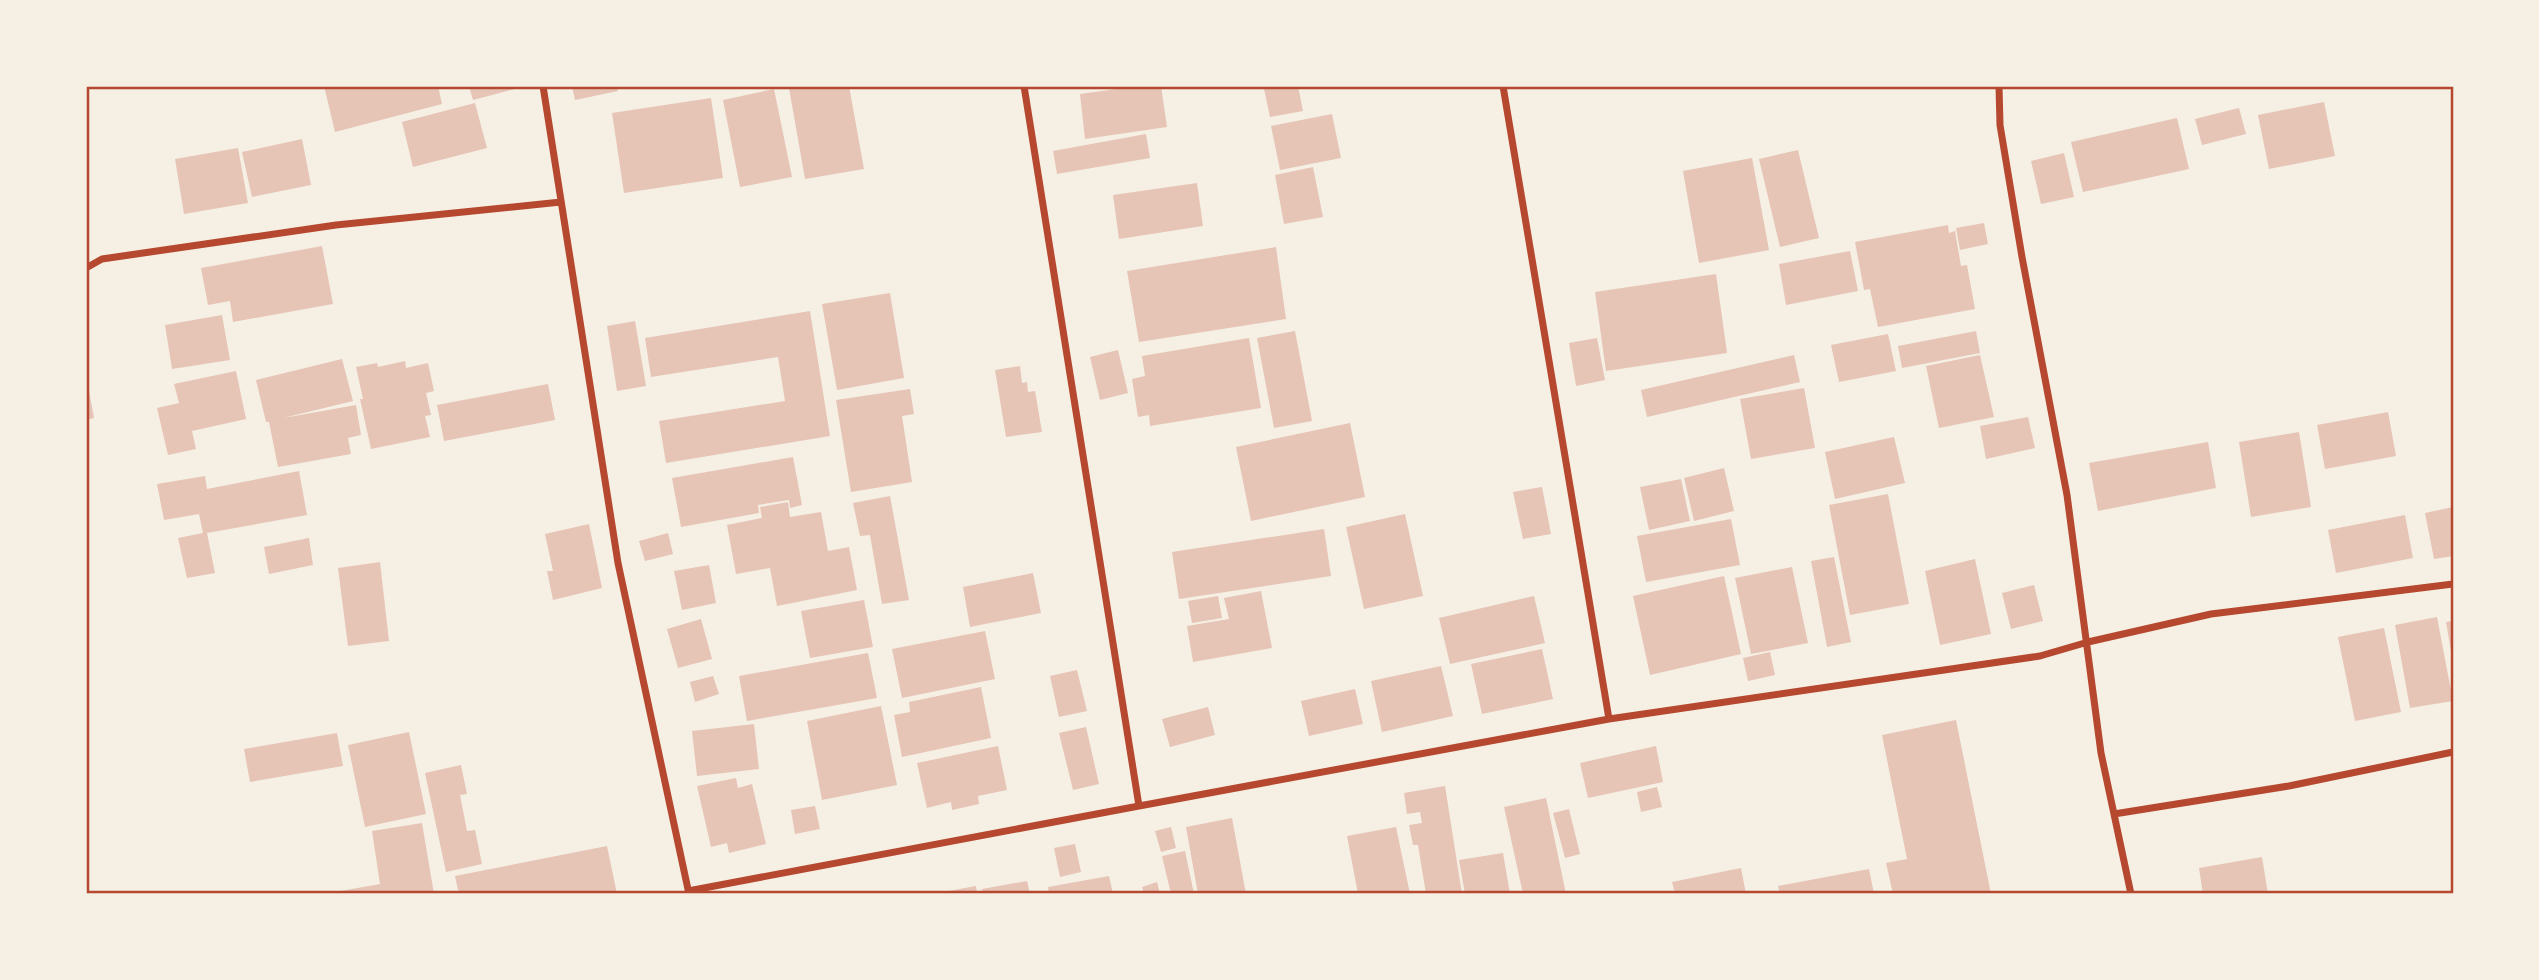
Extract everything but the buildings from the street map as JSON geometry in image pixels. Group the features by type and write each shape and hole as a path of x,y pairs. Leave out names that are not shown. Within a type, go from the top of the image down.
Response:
{"street":[{"path":"543,86 618,563 689,892 1609,719 2040,656 2088,642 2211,614 2453,584"},
{"path":"1024,86 1139,806"},
{"path":"1503,86 1609,719"},
{"path":"2000,86 2000,125 2021,257 2067,495 2101,753 2132,894"},
{"path":"86,268 102,259 336,225 561,202"},
{"path":"2114,814 2289,786 2453,752"}]}
